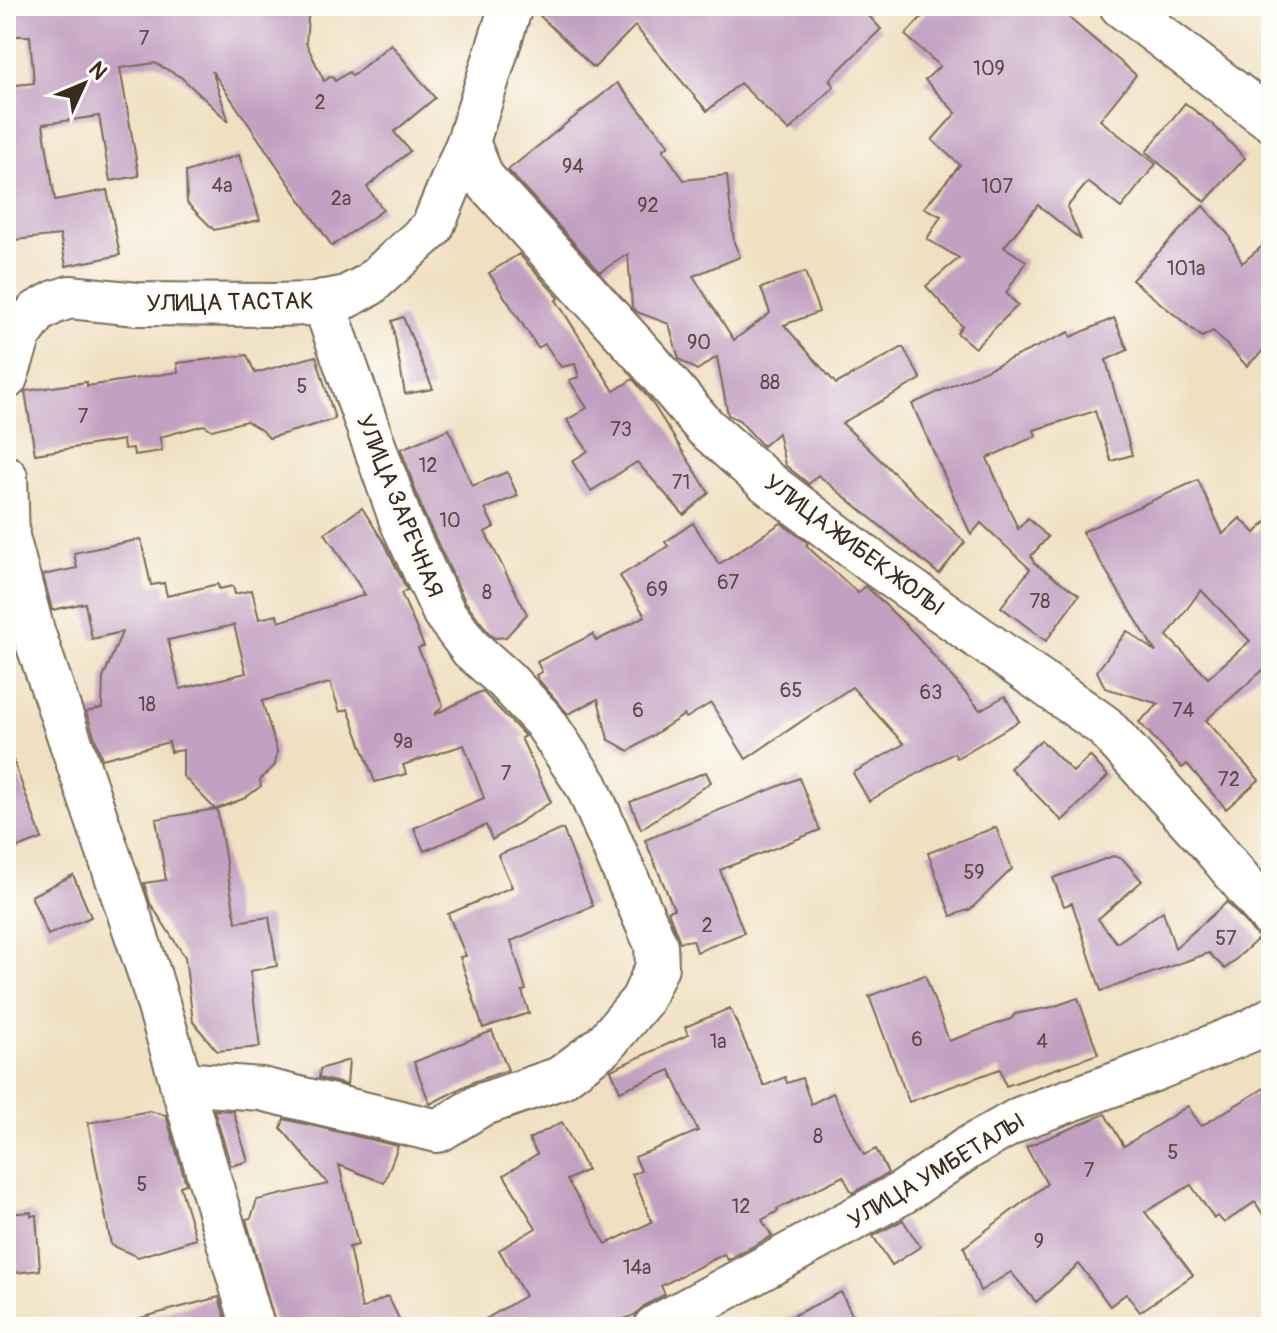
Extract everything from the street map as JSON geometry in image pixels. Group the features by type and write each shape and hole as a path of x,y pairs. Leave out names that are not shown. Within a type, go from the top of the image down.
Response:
{"street":[{"name":"УЛИЦА ТАСТАК","path":"6,378 20,335 37,312 70,297 137,304 274,305 346,297 369,285 432,228 468,142 511,6"},
{"path":"1121,6 1271,120"},
{"name":"УЛИЦА ЖИБЕК ЖОЛЫ","path":"468,142 483,178 705,427 767,482 872,562 1104,726 1208,841 1271,917"},
{"name":"УЛИЦА ЗАРЕЧНАЯ","path":"181,1083 261,1089 438,1131 481,1105 560,1078 604,1045 642,1000 657,967 656,945 587,786 544,721 506,680 471,649 444,613 401,521 323,301"},
{"path":"6,477 7,538 33,631 150,976 253,1327"},
{"name":"УЛИЦА УМБЕТАЛЫ","path":"655,1327 724,1311 968,1148 1021,1118 1154,1070 1252,1030 1271,1019"}],"building":[{"path":"14,6 309,6 306,43 324,81 332,76 335,81 349,72 352,76 391,44 435,98 394,132 410,151 367,187 383,210 332,246 212,71 229,122 181,77 155,63 120,68 139,176 110,181 99,116 43,124 55,200 107,190 120,255 66,266 60,235 6,241 6,196 16,195 6,137 6,86 34,83 30,36 14,36"},
{"path":"534,6 869,6 868,15 881,29 829,80 834,86 789,131 740,83 707,111 635,26 594,68 534,10"},
{"path":"932,6 1055,6 1136,75 1100,120 1156,164 1121,208 1088,182 1067,207 1081,240 1038,205 1004,247 1026,261 1006,293 1018,305 975,348 957,333 962,326 926,286 959,258 927,239 941,216 924,208 960,165 932,140 956,113 925,80 940,66 905,35"},
{"path":"617,83 669,145 663,150 684,180 727,175 734,242 740,257 693,276 734,340 770,313 761,288 805,272 819,312 784,325 836,384 903,347 921,379 842,423 965,542 939,574 818,475 809,484 785,465 778,433 763,446 739,420 728,415 717,357 697,370 679,359 669,324 637,312 632,307 628,254 600,272 508,170"},
{"path":"1185,103 1213,125 1245,158 1205,202 1146,152"},
{"path":"239,155 260,220 214,230 187,203 186,172"},
{"path":"1203,206 1228,234 1242,263 1271,239 1271,343 1247,366 1213,331 1202,337 1132,280"},
{"path":"519,254 559,298 556,300 614,391 633,379 651,401 709,493 684,515 637,462 591,491 572,461 588,451 567,420 587,408 569,380 579,377 575,364 561,367 545,344 538,348 489,273"},
{"path":"403,317 433,389 405,394 392,321"},
{"path":"1114,318 1128,350 1106,360 1132,455 1111,461 1095,411 1034,430 1036,436 987,458 1018,529 1028,518 1048,537 1031,556 1034,563 1079,595 1046,641 1001,607 1030,569 981,523 971,535 912,404 1069,332 1071,337"},
{"path":"247,355 255,373 316,356 335,419 269,438 246,421 212,430 204,425 160,437 162,451 134,455 133,448 124,449 123,440 35,454 25,391 87,382 87,386 178,372 177,363"},
{"path":"449,429 472,486 507,472 518,496 485,509 494,527 485,532 527,614 506,637 495,638 489,633 465,601 423,512 401,449"},
{"path":"1198,480 1223,534 1240,518 1255,533 1271,517 1271,663 1206,720 1259,780 1226,809 1187,764 1182,768 1139,722 1159,704 1105,688 1097,671 1127,631 1156,652 1082,532","holes":["1201,590 1250,641 1208,678 1167,636"]},
{"path":"362,508 385,544 407,590 401,593 424,646 418,648 443,705 434,715 482,691 525,736 521,738 551,802 492,840 486,825 424,851 414,828 484,798 464,745 403,765 406,774 375,782 348,709 340,712 330,683 262,701 277,751 275,765 260,780 261,786 245,798 217,809 236,922 269,917 277,966 250,971 260,1047 217,1051 193,1022 185,957 150,903 144,883 166,880 156,819 215,809 183,776 183,750 171,752 169,742 102,759 86,712 102,708 103,678 122,632 92,639 85,603 52,610 43,575 77,568 74,553 141,539 151,585 164,583 167,596 218,584 219,589 233,586 235,594 252,590 259,619 277,615 279,622 365,595 325,533","holes":["234,625 246,673 180,689 168,640"]},
{"path":"693,523 719,564 781,523 808,543 806,545 812,551 858,593 865,586 872,592 917,636 980,710 1005,696 1019,721 957,758 954,753 869,801 853,773 904,744 852,687 746,759 711,703 686,718 684,715 629,751 608,739 598,699 568,714 538,679 536,675 542,672 537,662 593,634 596,641 645,616 620,576 668,546 665,542"},
{"path":"1041,740 1073,772 1090,756 1108,776 1062,821 1010,768"},
{"path":"6,749 9,749 42,839 6,852"},
{"path":"706,772 711,782 641,829 630,802"},
{"path":"799,778 820,830 720,870 744,933 697,952 693,940 680,942 668,911 674,909 645,840"},
{"path":"996,827 1012,869 971,909 951,916 928,853"},
{"path":"563,829 593,906 511,941 526,990 522,991 529,1013 483,1028 460,957 466,956 448,914 512,887 498,855"},
{"path":"1113,856 1123,859 1142,881 1098,919 1117,943 1163,911 1175,948 1227,902 1259,938 1225,969 1209,953 1101,991 1072,903 1064,906 1053,878"},
{"path":"73,875 91,917 48,935 31,896"},
{"path":"925,975 949,1041 1011,1019 1015,1014 1078,998 1098,1054 1006,1086 1000,1069 909,1102 869,996"},
{"path":"730,1008 764,1086 785,1077 787,1083 802,1078 811,1104 833,1093 864,1155 876,1149 888,1173 852,1193 843,1176 777,1209 762,1220 772,1236 728,1260 724,1254 661,1286 665,1294 634,1315 606,1327 472,1327 525,1296 499,1250 536,1228 504,1175 537,1154 529,1139 562,1122 587,1170 567,1180 606,1244 652,1222 632,1174 641,1171 635,1157 698,1131 670,1070 620,1091 611,1070 688,1035 685,1027"},
{"path":"492,1031 508,1070 473,1082 430,1104 414,1062"},
{"path":"349,1060 347,1085 319,1078 320,1069"},
{"path":"1271,1084 1271,1227 1255,1202 1224,1223 1218,1216 1214,1218 1191,1185 1145,1212 1193,1275 1140,1312 1126,1294 1110,1306 1079,1264 1036,1302 1011,1272 980,1291 964,1247 1047,1184 1026,1147 1105,1114 1124,1146 1188,1106 1201,1126"},
{"path":"214,1110 233,1111 248,1161 231,1166"},
{"path":"149,1111 166,1115 186,1184 180,1186 196,1239 138,1257 111,1245 88,1123"},
{"path":"284,1119 398,1146 384,1183 339,1165 358,1245 349,1247 362,1309 388,1296 403,1327 276,1327 246,1219 251,1218 257,1200 328,1184 281,1128"},
{"path":"31,1212 31,1216 36,1215 40,1270 6,1274 6,1214"},
{"path":"903,1220 920,1247 892,1265 873,1236"},
{"path":"841,1292 858,1327 770,1327"},
{"path":"219,1297 228,1327 141,1327 140,1318"}]}
